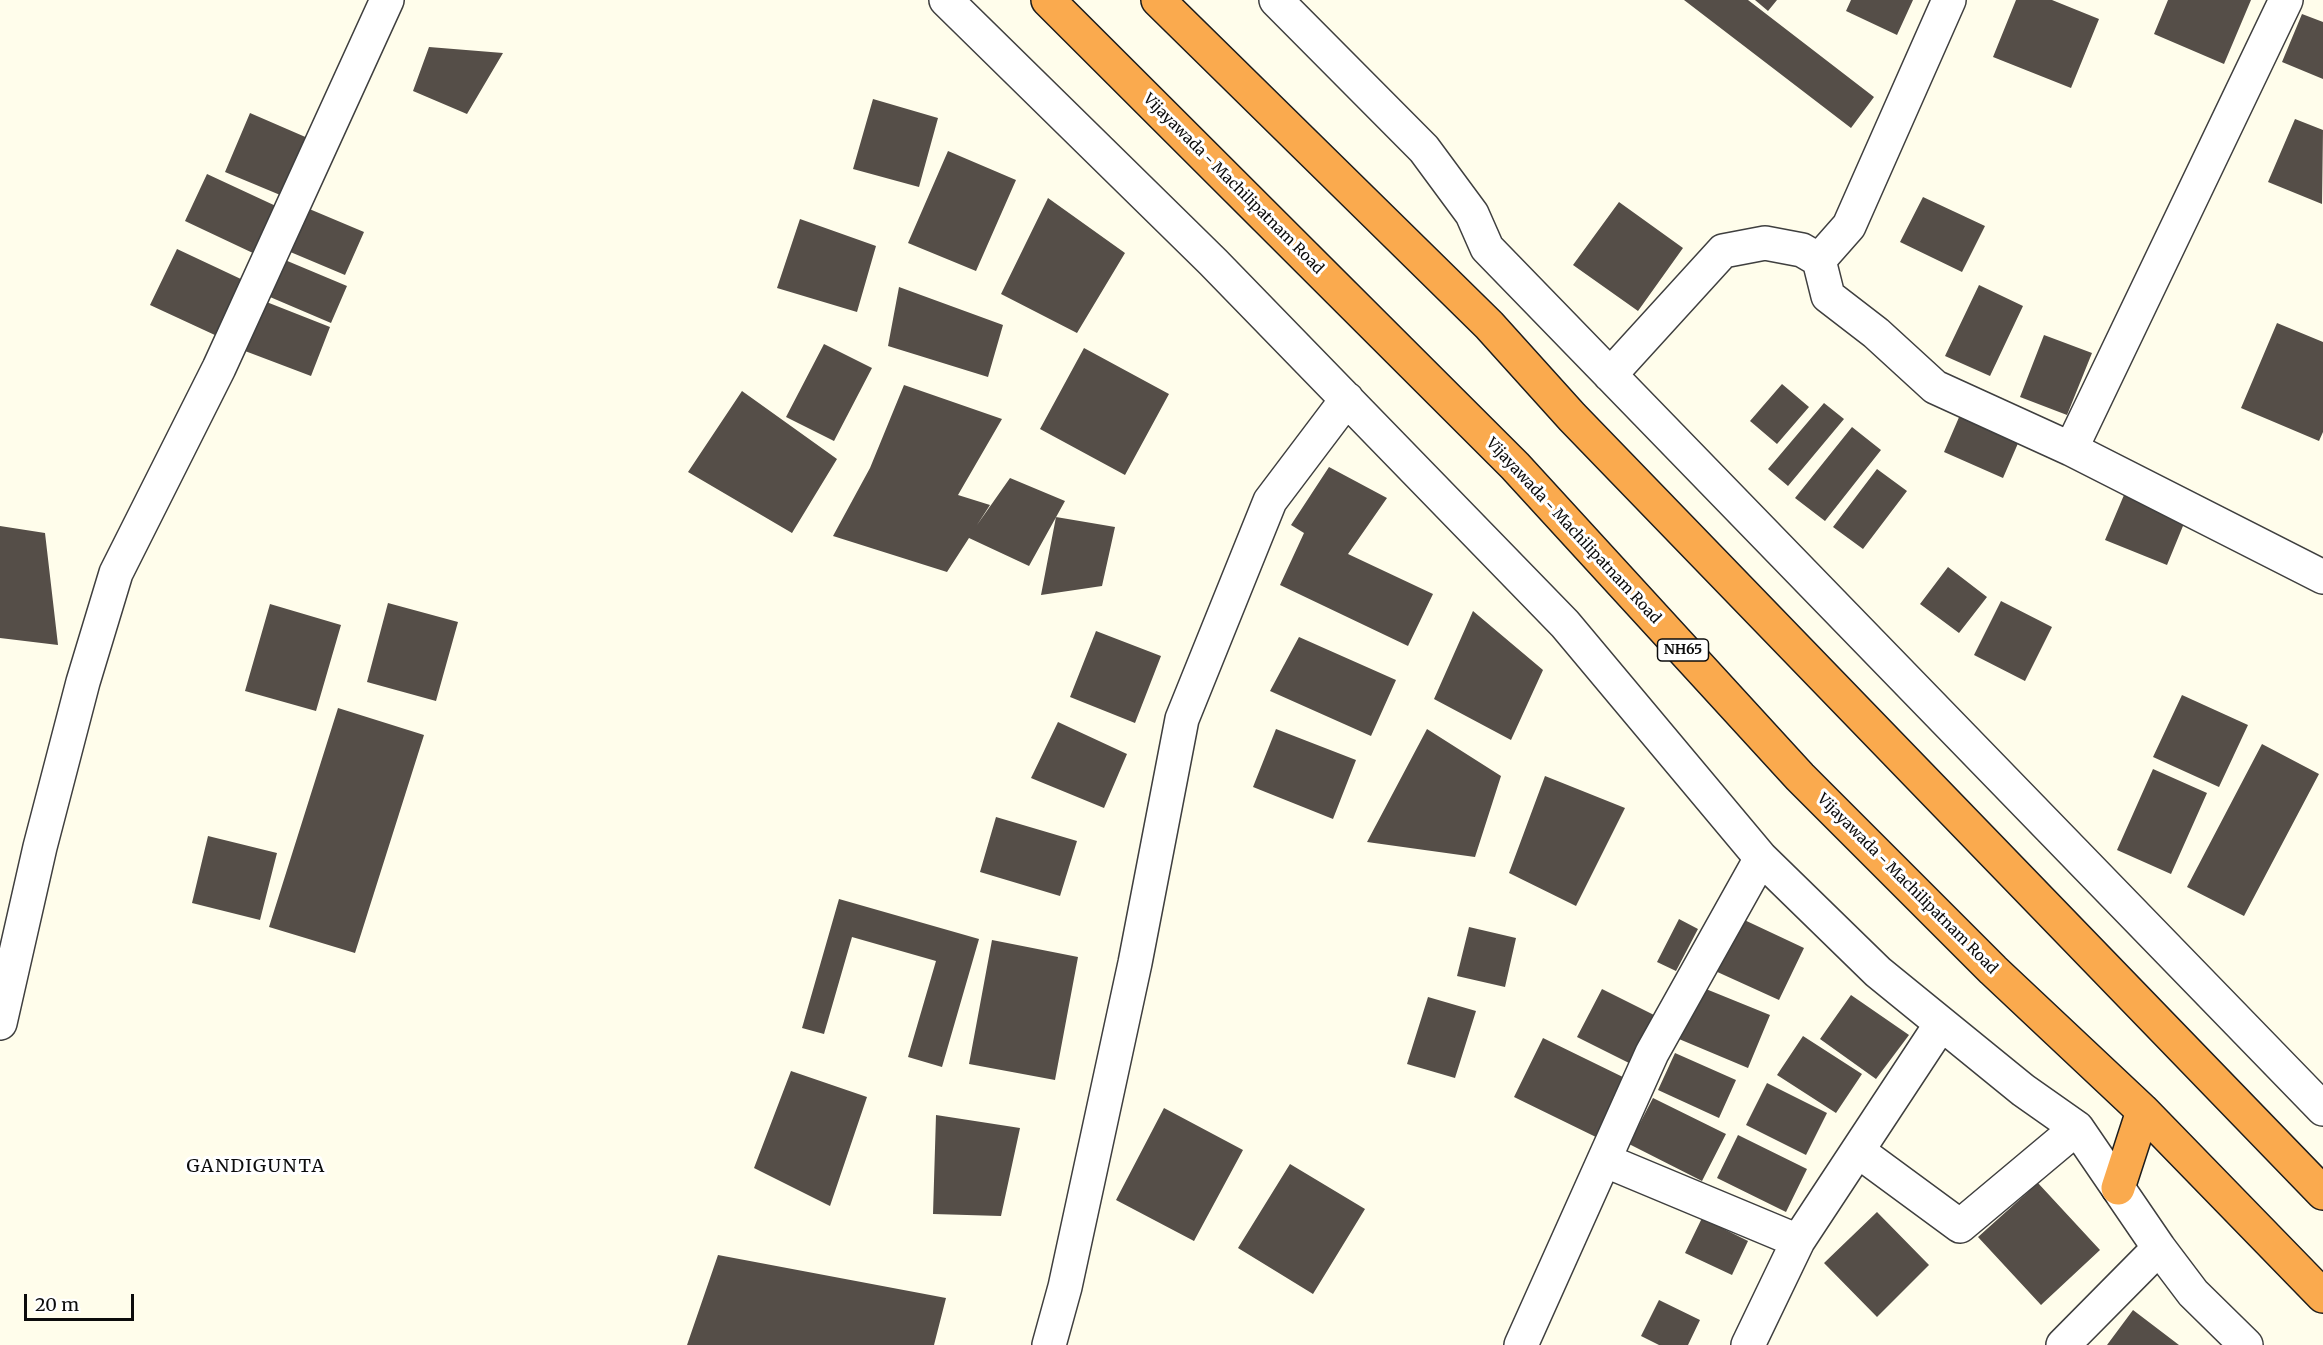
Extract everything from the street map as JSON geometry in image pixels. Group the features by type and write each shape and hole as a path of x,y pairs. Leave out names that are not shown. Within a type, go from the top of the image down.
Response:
{"highway":[{"name":"Vijayawada - Machilipatnam Road","path":"1048,0 1515,466 1800,777 1993,970 2143,1111 2323,1296"},
{"path":"1158,0 1489,326 1572,417 2323,1193"},
{"path":"2118,1188 2143,1111"}],"street":[{"path":"0,1023 40,847 83,682 116,573 219,368 387,0"},
{"path":"946,0 1213,262 1565,624 1761,858 1878,972 2023,1090 2077,1128 2159,1248 2193,1293 2246,1345"},
{"path":"1276,0 1424,149 1472,214 1487,248 2323,1109"},
{"path":"1820,260 1849,226 1949,0"},
{"path":"2071,449 2286,0"},
{"path":"1610,375 1723,251 1765,243 1802,250 1820,260 1828,296 1876,333 1935,387 2320,567"},
{"path":"1049,1345 1065,1287 1135,963 1182,719 1270,501 1347,399"},
{"path":"1521,1345 1652,1053 1761,858"},
{"path":"1748,1345 1798,1241 1941,1024"},
{"path":"1858,1151 1960,1226 2077,1128"},
{"path":"1604,1160 1798,1241"},
{"path":"2063,1345 2159,1248"}],"building":[{"path":"1684,0 1748,0 1874,97 1851,128"},
{"path":"1755,0 1777,0 1768,11"},
{"path":"1851,0 1913,0 1897,35 1846,11"},
{"path":"2016,0 2052,0 2099,19 2071,88 1993,57"},
{"path":"2168,0 2251,0 2224,64 2154,34"},
{"path":"2302,14 2323,22 2323,79 2282,62"},
{"path":"429,47 503,53 467,114 413,91"},
{"path":"873,99 938,118 919,187 853,169"},
{"path":"250,113 310,139 285,197 225,172"},
{"path":"2295,119 2323,130 2322,204 2268,182"},
{"path":"948,151 1016,180 976,271 908,243"},
{"path":"207,174 278,207 255,254 185,221"},
{"path":"1923,197 1985,226 1962,272 1900,242"},
{"path":"1048,198 1125,253 1077,333 1001,294"},
{"path":"1619,202 1683,248 1638,311 1573,265"},
{"path":"307,208 364,232 345,275 288,251"},
{"path":"800,219 876,246 857,312 777,288"},
{"path":"177,249 243,280 217,336 150,305"},
{"path":"285,260 347,286 331,323 270,297"},
{"path":"1979,285 2023,306 1990,376 1945,356"},
{"path":"899,287 1003,325 988,377 888,346"},
{"path":"264,301 330,327 311,376 245,351"},
{"path":"2277,323 2323,342 2323,432 2319,441 2241,408"},
{"path":"2044,335 2092,353 2067,415 2020,397"},
{"path":"824,344 872,368 834,441 786,417"},
{"path":"1084,348 1169,394 1125,475 1040,429"},
{"path":"1782,384 1809,407 1777,444 1750,421"},
{"path":"904,385 1002,419 958,495 990,505 977,525 1010,478 1065,501 1029,566 969,538 947,572 833,536 870,468"},
{"path":"742,391 837,459 792,533 688,472"},
{"path":"1824,403 1844,419 1788,486 1768,469"},
{"path":"1960,415 2019,441 2003,478 1944,452"},
{"path":"1852,427 1881,450 1825,521 1795,498"},
{"path":"1329,467 1387,498 1348,554 1433,594 1408,646 1280,585 1304,533 1291,525"},
{"path":"1877,469 1907,491 1863,549 1833,527"},
{"path":"2124,495 2185,521 2167,565 2105,540"},
{"path":"1056,517 1115,527 1102,586 1041,595"},
{"path":"0,526 45,533 58,645 0,638"},
{"path":"1948,567 1987,597 1959,633 1920,604"},
{"path":"2001,601 2052,627 2025,681 1974,655"},
{"path":"388,603 458,622 436,701 367,682"},
{"path":"270,604 341,625 316,711 245,691"},
{"path":"1473,611 1543,670 1511,740 1434,699"},
{"path":"1096,631 1161,656 1135,723 1070,697"},
{"path":"1299,637 1396,680 1371,736 1270,691"},
{"path":"2182,695 2248,725 2219,787 2153,757"},
{"path":"338,708 424,735 355,953 269,927"},
{"path":"1058,722 1127,754 1104,808 1031,778"},
{"path":"1276,729 1356,760 1333,819 1253,787"},
{"path":"1427,729 1501,776 1475,857 1367,842"},
{"path":"2262,744 2319,774 2244,916 2187,887"},
{"path":"2153,769 2207,793 2171,874 2117,850"},
{"path":"1545,776 1625,808 1576,906 1509,873"},
{"path":"996,817 1077,841 1060,896 980,872"},
{"path":"208,836 277,853 260,920 192,903"},
{"path":"839,899 979,939 942,1067 908,1057 936,961 852,937 824,1034 802,1028"},
{"path":"1738,917 1804,948 1779,1000 1713,970"},
{"path":"1679,919 1698,929 1676,971 1657,962"},
{"path":"1469,927 1516,938 1505,987 1457,976"},
{"path":"992,940 1078,957 1055,1080 969,1064"},
{"path":"1701,987 1770,1015 1748,1068 1679,1039"},
{"path":"1602,989 1656,1016 1631,1064 1577,1037"},
{"path":"1851,995 1909,1035 1876,1079 1820,1039"},
{"path":"1428,997 1476,1011 1455,1078 1407,1064"},
{"path":"1803,1036 1862,1074 1836,1113 1777,1075"},
{"path":"1543,1038 1629,1080 1600,1139 1514,1097"},
{"path":"1675,1053 1736,1080 1719,1118 1658,1090"},
{"path":"791,1071 867,1097 830,1206 754,1168"},
{"path":"1767,1083 1827,1113 1806,1155 1746,1125"},
{"path":"1653,1098 1726,1134 1702,1181 1629,1144"},
{"path":"1164,1108 1243,1150 1194,1241 1116,1200"},
{"path":"936,1115 1020,1128 1001,1216 933,1214"},
{"path":"1738,1135 1807,1169 1786,1212 1717,1178"},
{"path":"1290,1164 1365,1209 1313,1294 1238,1248"},
{"path":"2038,1183 2100,1250 2041,1305 1978,1237"},
{"path":"1877,1212 1929,1265 1877,1317 1824,1263"},
{"path":"1702,1218 1748,1241 1732,1275 1685,1253"},
{"path":"718,1255 946,1298 934,1345 687,1345"},
{"path":"1659,1300 1700,1320 1688,1345 1659,1345 1641,1336"},
{"path":"2133,1310 2179,1345 2107,1345"}],"district":[{"name":"GANDIGUNTA","path":"256,1167"}]}
